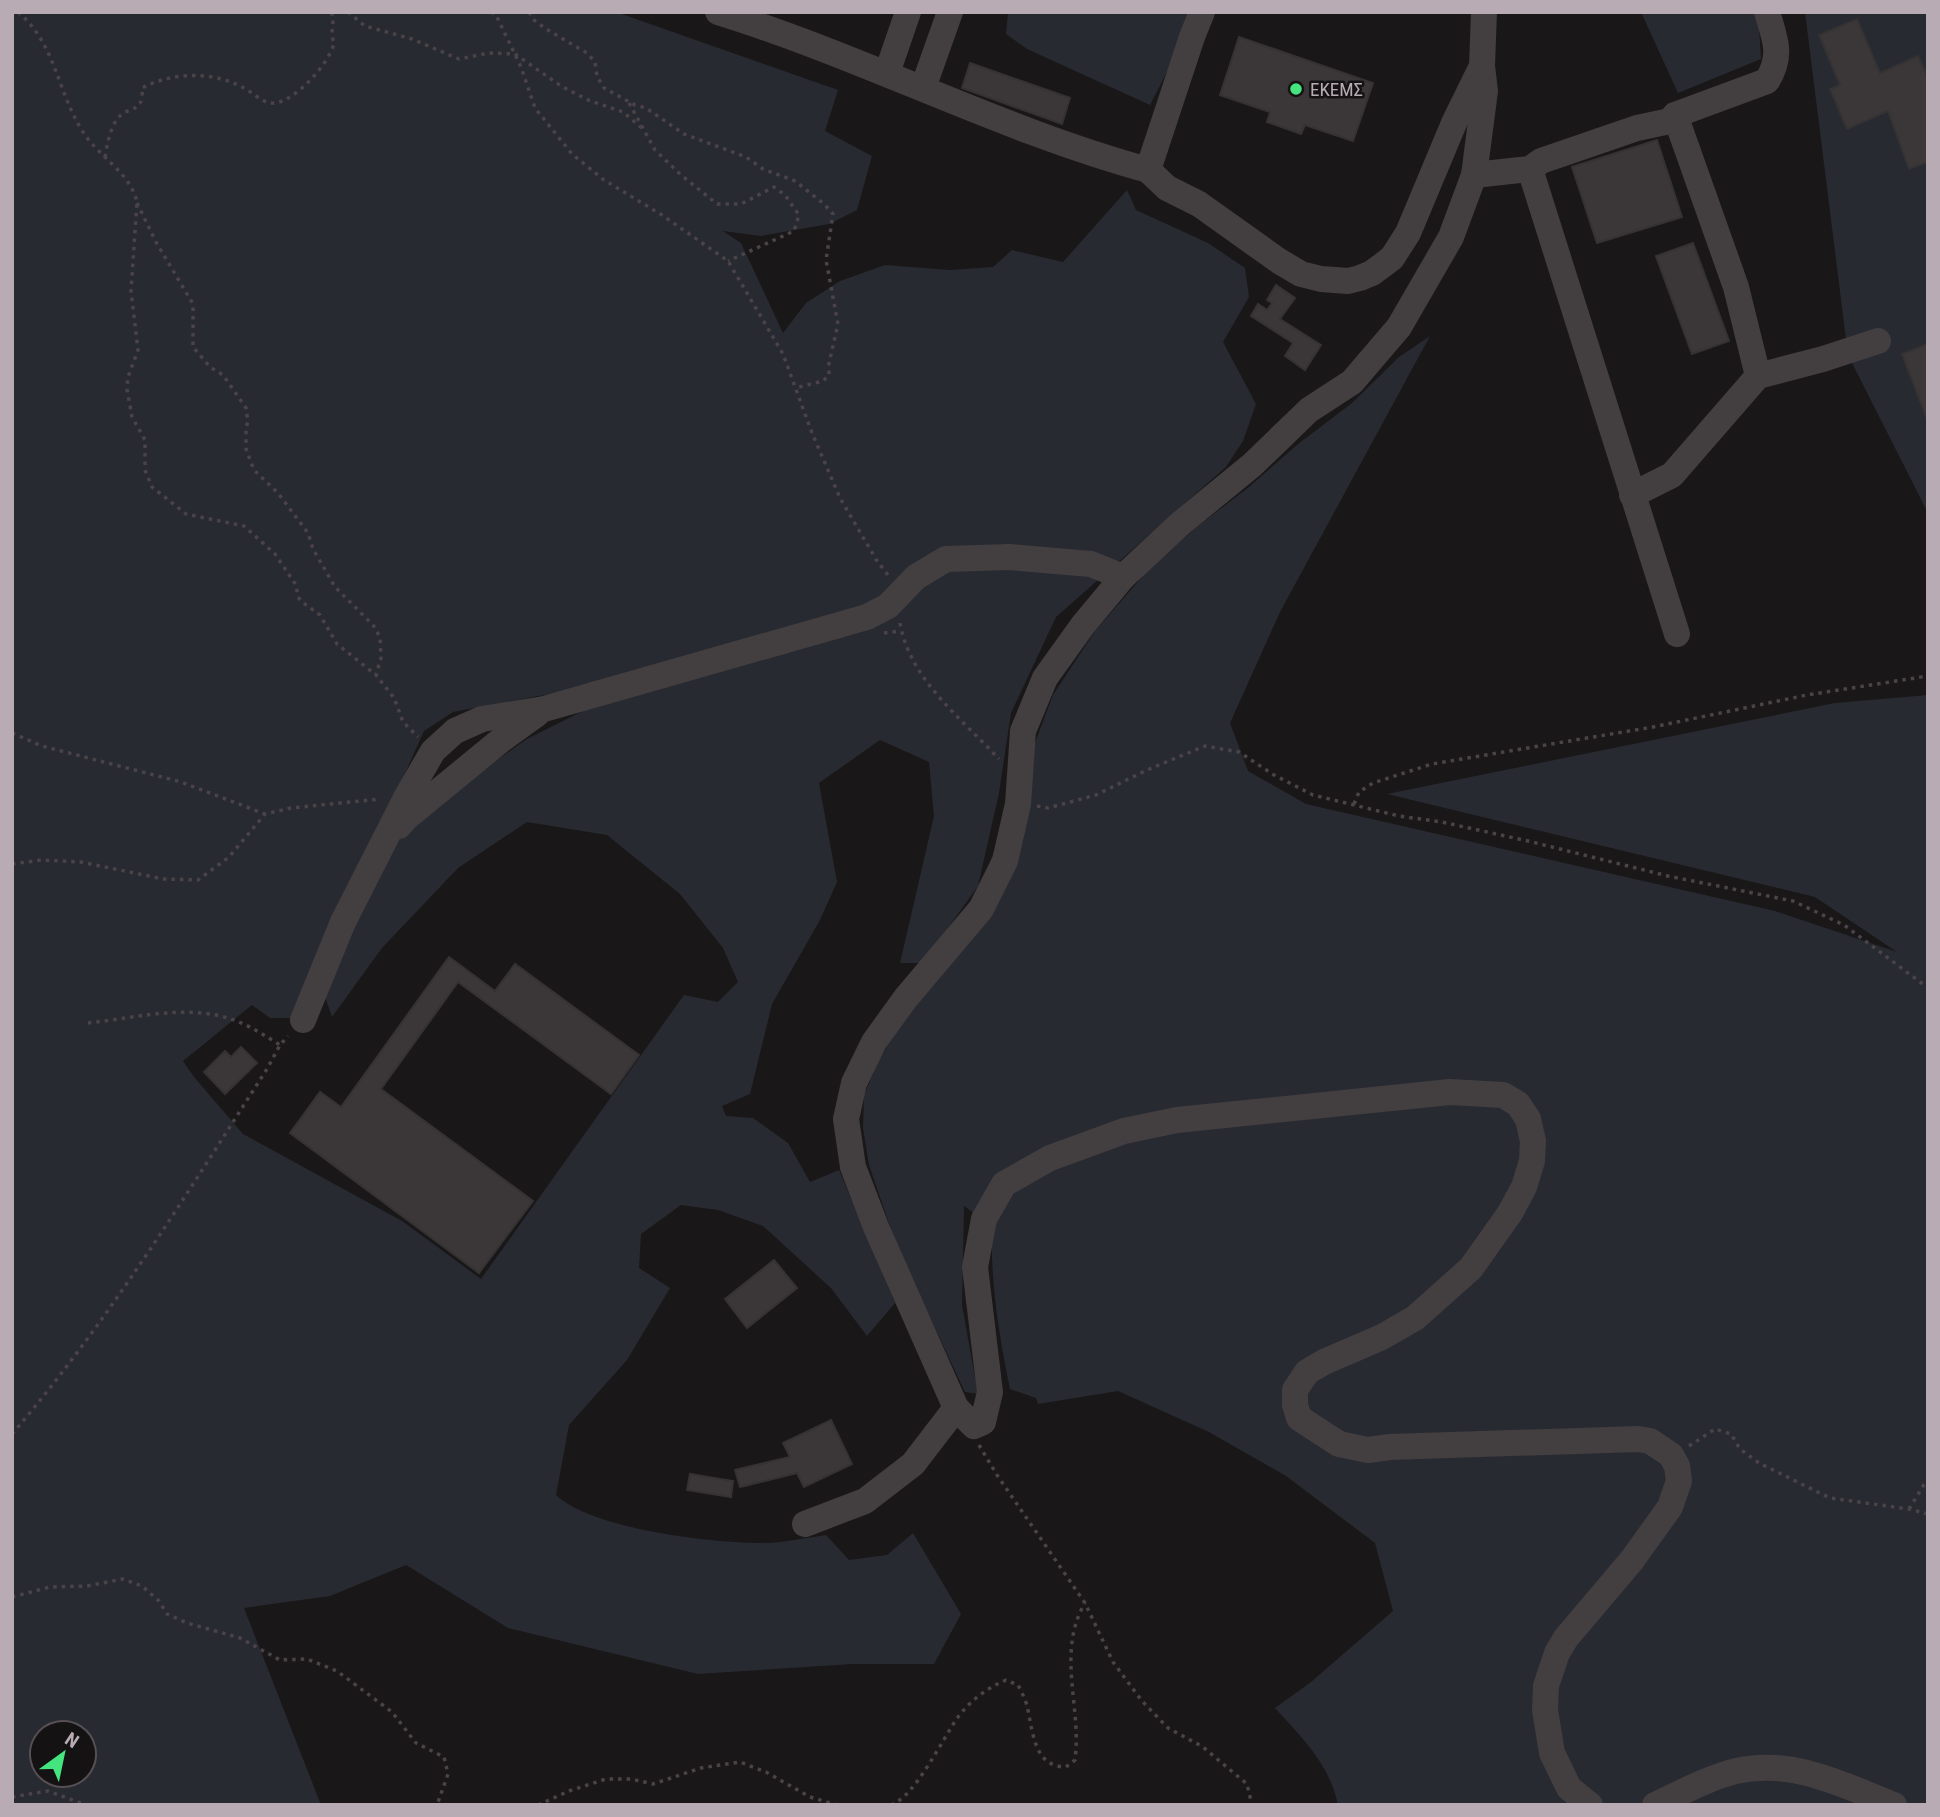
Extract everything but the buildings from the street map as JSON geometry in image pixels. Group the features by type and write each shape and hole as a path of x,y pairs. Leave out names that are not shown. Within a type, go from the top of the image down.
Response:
{"street":[{"path":"718,12 851,58 1051,138 1220,199 1304,267 1336,268 1356,265 1374,255 1387,242 1462,79 1482,66"},
{"path":"887,73 908,12"},
{"path":"923,88 950,12"},
{"path":"1163,177 1187,50 1202,12"},
{"path":"1484,12 1482,66 1485,91 1474,175 1451,237 1399,327 1352,382 1309,410 1252,465 1180,524 1124,577 1083,625 1045,678 1023,730 1018,804 1005,861 981,909 905,999 874,1042 854,1083 846,1119 853,1167 876,1227 965,1417 983,1422 990,1392 975,1267 984,1219 1004,1184 1050,1158 1124,1131 1177,1120 1450,1092 1503,1095 1518,1104 1528,1119 1534,1141 1532,1161 1524,1187 1510,1213 1471,1268 1404,1324 1307,1372 1295,1390 1295,1405 1300,1418 1339,1444 1368,1450 1608,1438 1650,1441 1671,1455 1677,1466 1679,1481 1670,1507 1632,1560 1566,1639 1557,1653 1546,1686 1545,1710 1552,1753 1569,1788 1590,1805"},
{"path":"1474,175 1530,169 1541,161 1637,128 1670,121 1675,116 1767,81 1775,68 1778,48 1767,12"},
{"path":"1675,116 1735,287 1758,376"},
{"path":"1530,169 1677,634"},
{"path":"1632,495 1672,475 1758,376 1878,341"},
{"path":"303,1020 343,922 407,796 433,751 455,731 482,719 544,709 867,617 888,606 916,577 946,559 1009,557 1091,564 1124,577"},
{"path":"382,847 406,818 501,740 544,709"},
{"path":"805,1524 865,1501 913,1464 965,1417"},
{"path":"1655,1805 1735,1772 1761,1768 1784,1768 1813,1773 1894,1805"}],"path":[{"path":"18,12 43,39 69,108 83,132 119,170 135,194 156,242 192,304 193,346 209,367 223,375 246,408 247,449 254,470 278,493 308,533 313,549 335,587 373,625 380,637 381,658 376,675"},
{"path":"105,157 108,141 118,118 137,108 143,98 142,88 155,81 208,74 241,86 270,103 281,103 308,83 325,65 334,43 330,34 333,17 331,12"},
{"path":"348,12 365,26 412,39 459,59 489,53 515,54 561,86 588,100 624,112 644,130"},
{"path":"491,12 496,15 515,54 535,107 572,154 604,180 662,215 729,261 783,354 840,498 877,561 901,592 900,621 904,643 919,672 969,730 1006,766 1020,771"},
{"path":"530,12 534,20 546,29 587,53 595,62 597,76 604,88 646,108 684,134 746,156 762,169 795,181 833,214 826,260 838,324 829,375 823,381 795,388"},
{"path":"628,101 655,150 717,204 741,204 774,187 785,195 799,215 794,231 729,261"},
{"path":"137,202 131,291 138,350 128,377 127,389 132,416 145,440 145,470 152,487 186,514 232,522 253,533 285,566 296,585 298,597 320,615 337,644 376,675 394,698 403,722 433,751"},
{"path":"1354,804 1359,793 1373,783 1432,764 1653,727 1807,695 1928,676"},
{"path":"12,733 42,746 181,782 265,814 291,808 407,796"},
{"path":"1018,804 1048,808 1096,796 1147,770 1205,746 1239,752 1273,775 1313,795 1399,816 1479,830 1668,876 1764,893 1793,901 1844,925 1928,988"},
{"path":"12,864 41,860 81,862 163,879 198,880 229,857 265,814"},
{"path":"88,1023 185,1012 228,1018 254,1029 280,1045"},
{"path":"12,1434 145,1258 280,1045 303,1020"},
{"path":"965,1417 997,1475 1085,1603 1113,1662 1142,1701 1168,1728 1203,1747 1247,1784 1252,1805"},
{"path":"1671,1455 1696,1443 1715,1429 1731,1434 1740,1450 1759,1463 1830,1498 1928,1514"},
{"path":"1909,1509 1928,1478"},
{"path":"12,1597 50,1587 87,1586 123,1579 142,1586 159,1601 167,1614 187,1623 240,1639 280,1660 307,1659 337,1671 392,1712 416,1743 444,1757 448,1774 437,1805"},
{"path":"891,1805 897,1803 915,1784 959,1716 989,1688 1006,1680 1018,1685 1026,1703 1039,1755 1056,1767 1066,1767 1075,1759 1078,1741 1071,1678 1071,1646 1076,1617 1085,1603"},
{"path":"538,1805 606,1779 631,1779 653,1784 701,1768 740,1762 766,1772 810,1797 836,1805"},
{"path":"12,1797 48,1791 86,1805"}],"shaded area":[{"path":"12,12 616,12 838,90 825,131 872,156 857,210 829,224 761,236 723,231 741,243 783,333 806,303 840,281 885,265 950,270 993,267 1012,250 1063,262 1127,190 1136,210 1208,243 1245,268 1249,297 1223,342 1256,404 1243,441 1226,467 1056,617 1011,713 999,793 978,886 923,963 900,963 934,816 929,762 880,740 819,783 837,882 820,920 772,1004 750,1094 722,1106 726,1116 753,1118 788,1143 810,1182 839,1170 895,1303 867,1336 831,1288 763,1226 718,1210 681,1205 641,1234 639,1268 670,1288 627,1360 569,1425 556,1495 573,1507 596,1517 651,1531 709,1540 773,1543 826,1535 849,1560 887,1555 913,1533 961,1614 934,1664 853,1664 698,1674 508,1628 406,1565 330,1596 244,1608 321,1805 12,1805","holes":["581,688 585,710 527,739 448,794 389,849 324,994 332,1017 382,948 458,868 527,822 607,835 680,894 723,948 738,982 718,1002 684,995 481,1279 402,1221 243,1134 183,1061 252,1005 270,1018 291,1018 353,890 424,731 453,712"]},
{"path":"1008,12 1188,12 1170,66 1150,105 1027,49 1006,34"},
{"path":"1641,12 1758,12 1761,59 1678,93"},
{"path":"1805,12 1928,12 1928,513 1848,355"},
{"path":"1430,336 1280,612 1230,723 1248,771 1306,804 1775,911 1897,952 1815,897 1387,794 1835,703 1928,695 1928,1805 1338,1805 1321,1764 1305,1741 1275,1708 1311,1682 1393,1611 1375,1543 1286,1476 1209,1432 1118,1391 1038,1404 1036,1398 1010,1389 996,1308 992,1226 964,1206 962,1305 978,1394 965,1392 897,1247 869,1165 863,1128 864,1095 878,1062 899,1026 953,961 1053,695 1095,631 1149,569 1298,444 1352,403 1399,357"}],"place":[{"name":"ΕΚΕΜΣ","path":"1296,89"}]}
